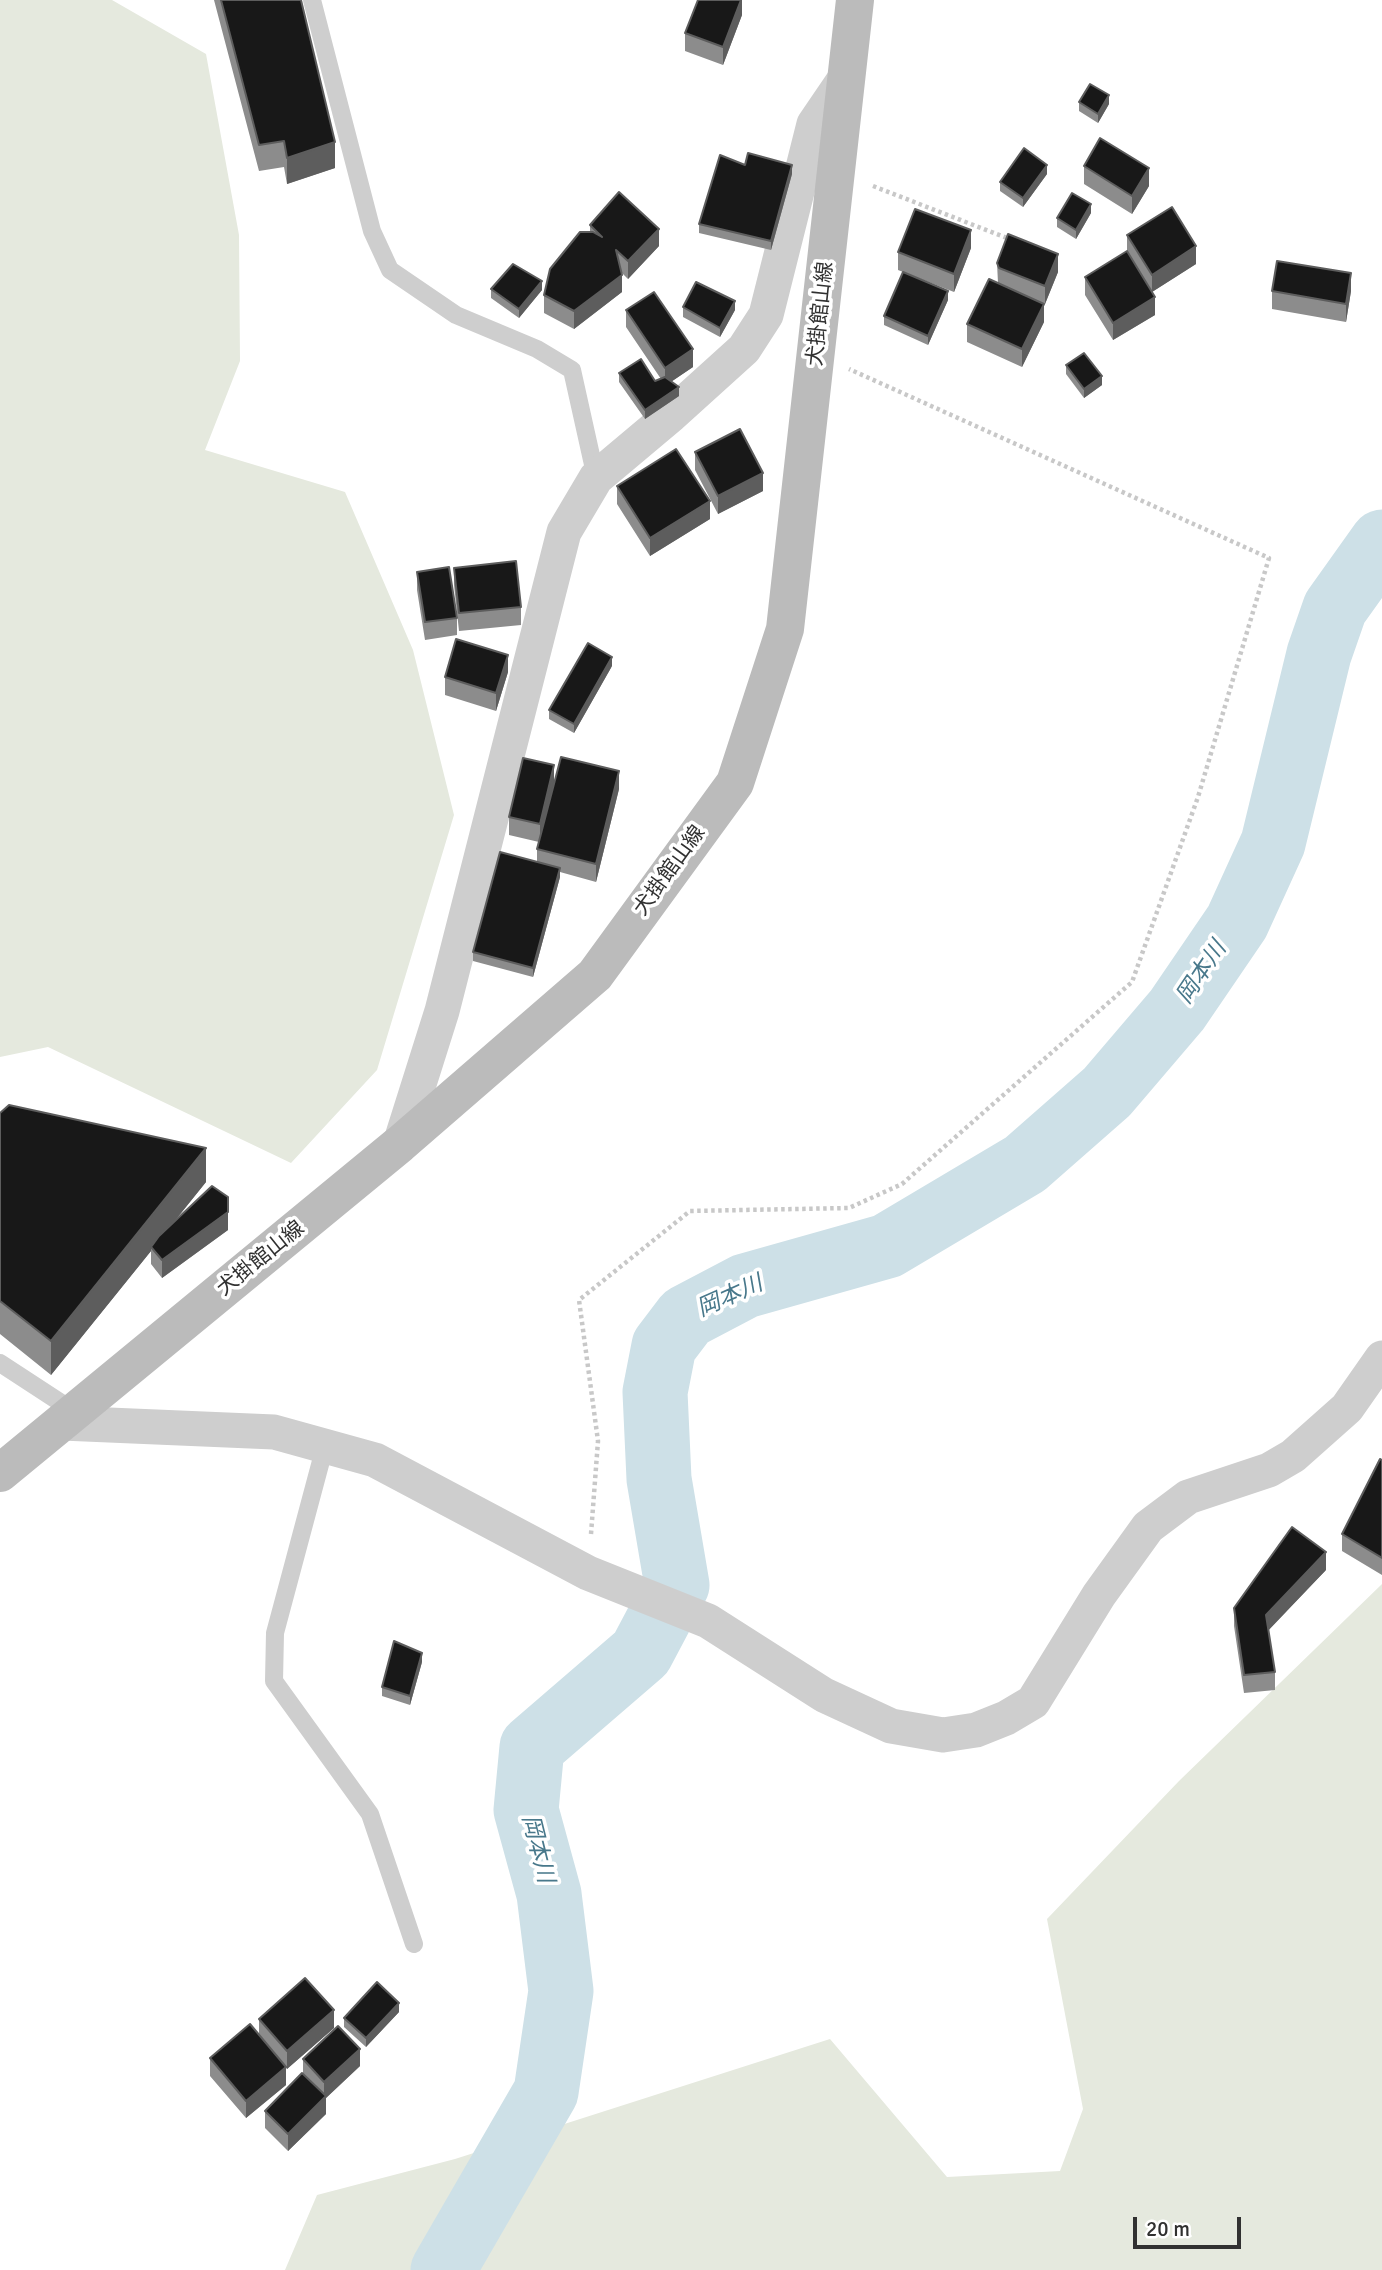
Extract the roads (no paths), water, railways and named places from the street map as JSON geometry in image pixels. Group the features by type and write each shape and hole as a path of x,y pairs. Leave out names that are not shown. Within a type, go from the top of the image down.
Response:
{"main road":[{"name":"犬掛館山線","path":"0,1473 400,1144 595,975 735,783 785,629 855,0"}],"street":[{"path":"400,1144 442,1011 564,532 596,478 744,349 766,315 814,124 846,77"},
{"path":"69,1417 274,1432 374,1460 588,1573 708,1621 824,1695 891,1726 943,1735 976,1730 1006,1718 1033,1702 1099,1595 1148,1527 1188,1497 1269,1470 1293,1455 1347,1408 1382,1358"}],"lane":[{"path":"312,0 372,231 390,270 456,315 537,349 572,370 596,478"},
{"path":"0,1363 69,1417"},
{"path":"325,1446 275,1633 274,1681 370,1815 414,1944"}],"waterway":[{"name":"岡本川","path":"443,2270 546,2092 561,1991 549,1894 526,1810 532,1747 641,1653 677,1585 659,1479 655,1392 664,1346 686,1317 745,1286 887,1246 1025,1164 1107,1092 1177,1010 1237,922 1273,843 1319,654 1335,608 1382,542"}]}
